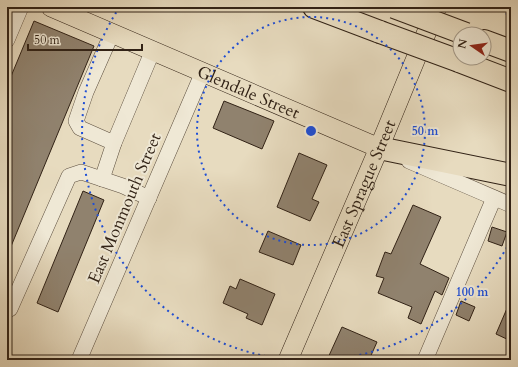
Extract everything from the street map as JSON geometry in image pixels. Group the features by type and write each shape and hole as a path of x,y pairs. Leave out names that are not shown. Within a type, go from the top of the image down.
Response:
{"highway":[{"path":"314,7 511,81"},
{"path":"394,7 452,29"},
{"path":"492,44 511,51"},
{"path":"379,148 511,175"}],"main road":[{"name":"Glendale Street","path":"51,7 379,148"},
{"name":"East Sprague Street","path":"288,360 379,148 437,7"}],"street":[{"path":"7,40 21,7"},
{"path":"112,33 86,92 76,121 80,128 114,144"},
{"path":"102,178 114,144 153,50"},
{"name":"East Monmouth Street","path":"79,360 203,72"},
{"name":"Glendale Street","path":"379,148 511,205"},
{"path":"10,309 69,176 81,172 123,186 149,198"},
{"path":"425,360 494,198"}],"building":[{"path":"34,21 94,46 7,256 7,86"},
{"path":"224,101 274,121 262,149 213,128"},
{"path":"299,153 327,165 312,199 319,202 310,221 277,207"},
{"path":"83,191 104,200 58,312 37,303"},
{"path":"413,205 441,217 420,264 449,278 442,295 435,291 421,324 408,318 412,307 378,293 384,278 376,276 385,252 391,254"},
{"path":"492,227 507,232 502,246 488,241"},
{"path":"268,231 301,245 293,265 259,252"},
{"path":"240,279 275,294 262,325 246,318 248,314 223,303 230,286 236,289"},
{"path":"511,299 511,341 496,334"},
{"path":"461,301 475,307 469,321 456,315"},
{"path":"342,327 377,342 369,360 327,360"}]}
